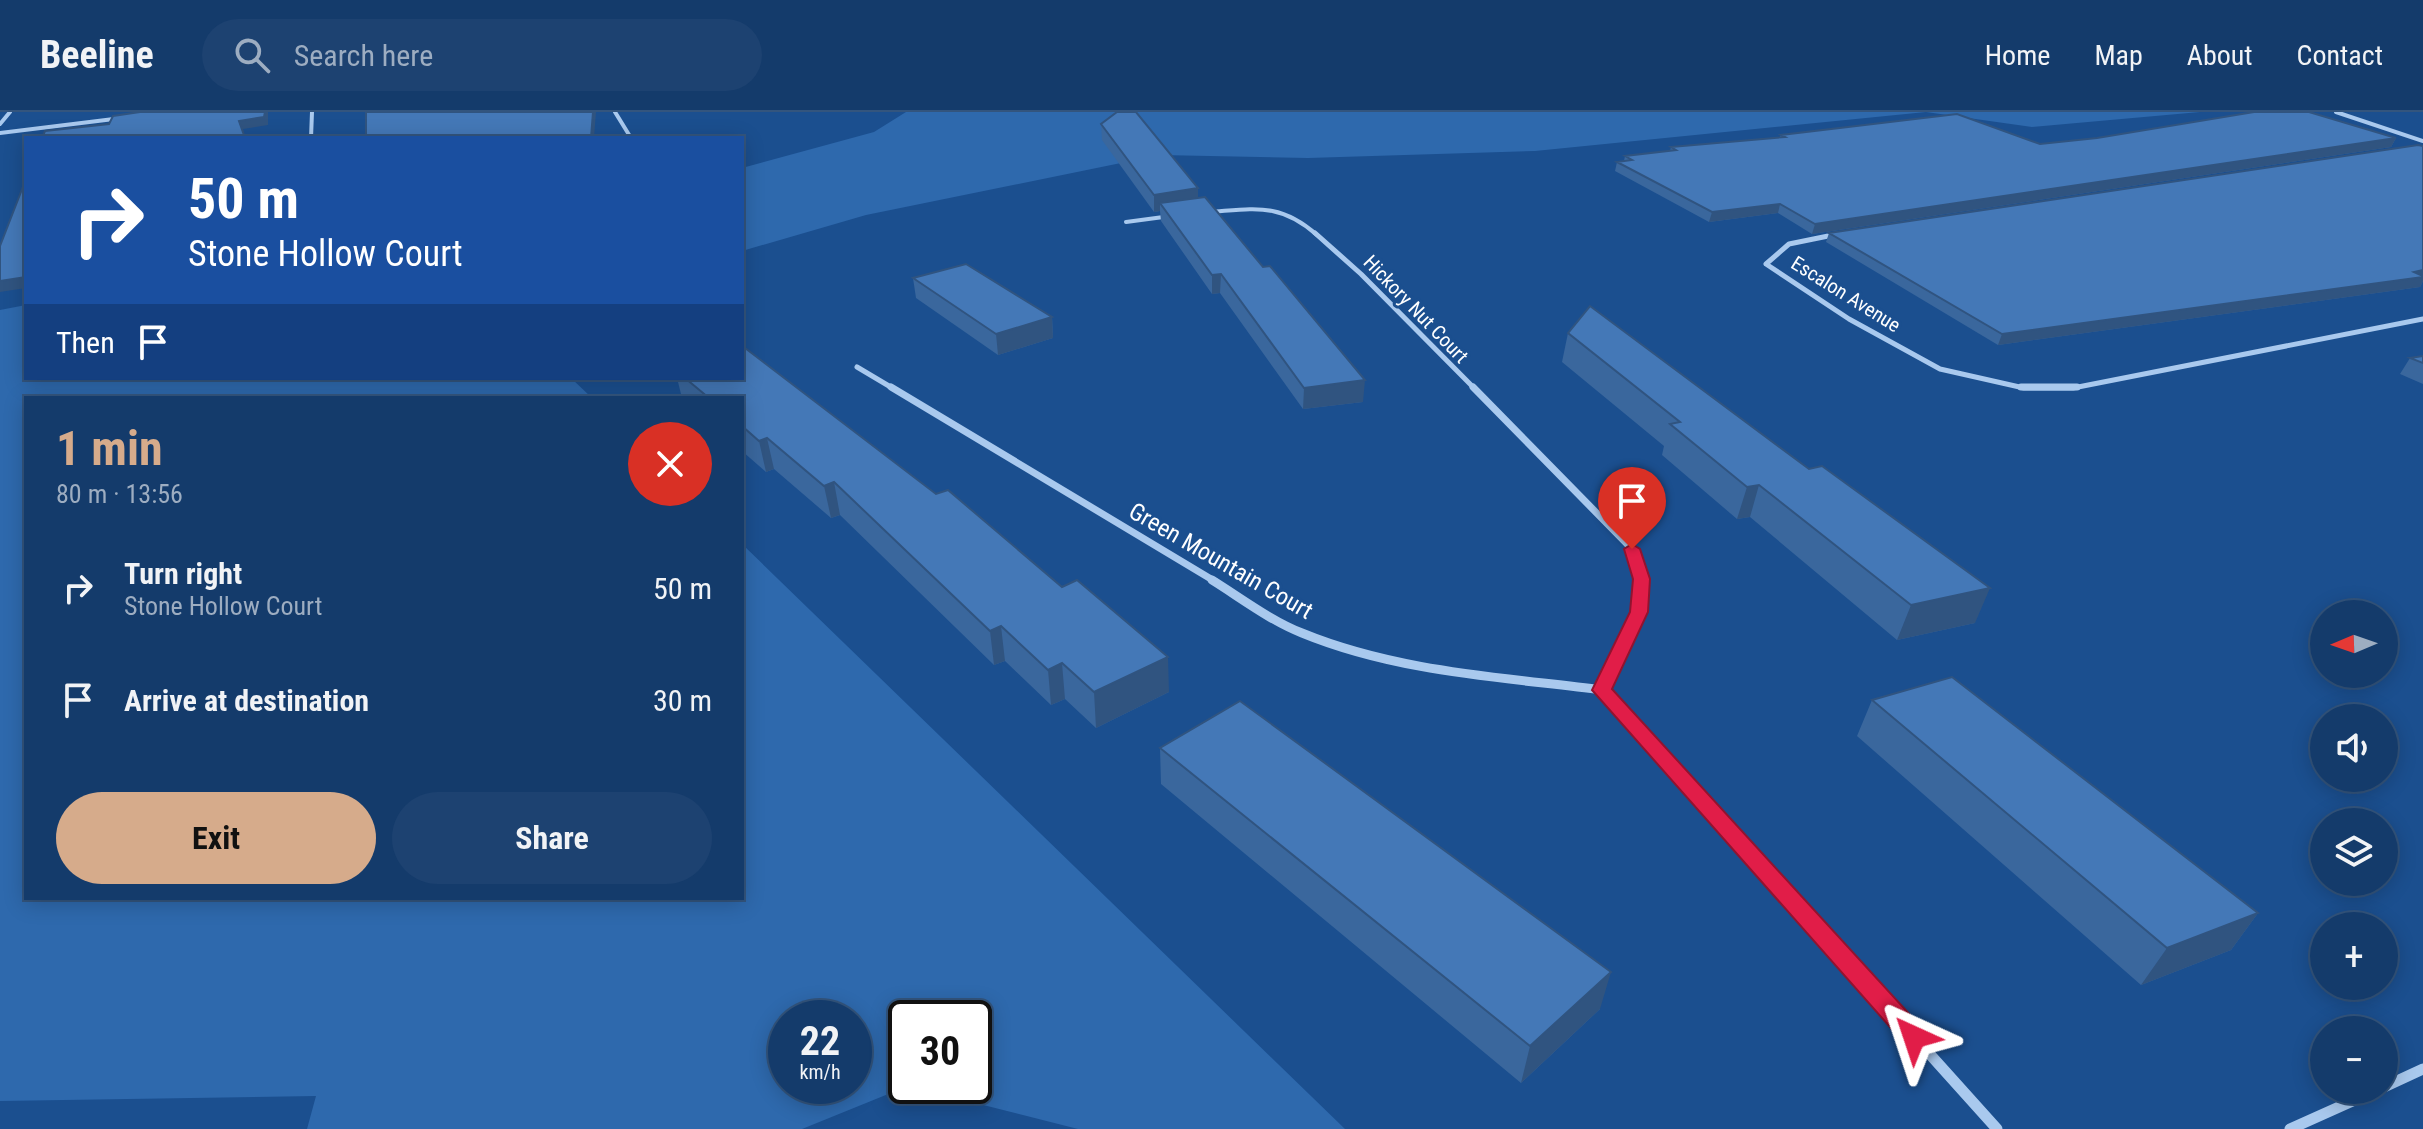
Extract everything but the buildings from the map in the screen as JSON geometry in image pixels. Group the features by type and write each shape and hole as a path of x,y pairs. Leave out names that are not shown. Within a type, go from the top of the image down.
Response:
{"street":[{"path":"0,124 10,112"},
{"path":"311,136 312,112"},
{"path":"615,112 630,136"},
{"path":"2336,112 2423,141"},
{"path":"0,133 133,117"},
{"name":"Hickory Nut Court","path":"1200,213 1263,208 1300,220 1361,274 1632,549 1641,579 1639,612 1602,690"},
{"path":"1126,222 1185,215"},
{"name":"Escalon Avenue","path":"1846,233 1789,244 1766,264 1849,319 1940,369 2024,388 2073,388 2423,319"},
{"name":"Green Mountain Court","path":"857,367 1298,632 1339,649 1388,662 1602,690"},
{"path":"1602,690 1997,1129"},
{"path":"2398,1081 2423,1069"},
{"path":"2290,1129 2346,1104"}],"shaded area":[{"path":"906,112 1926,112 1535,151 1308,158 1160,155 866,215 744,250 744,167 874,132"},
{"path":"1926,112 2200,112 2032,127"},
{"path":"24,305 24,380 573,380 590,396 24,396 24,900 744,900 744,546 1345,1129 1078,1129 979,1104 992,1104 992,1000 888,1000 888,1094 872,1101 872,1000 768,1000 768,1104 864,1104 802,1129 307,1129 316,1096 0,1101 0,310"}],"route":[{"path":"1632,549 1641,579 1639,612 1602,690 1914,1037"}]}
